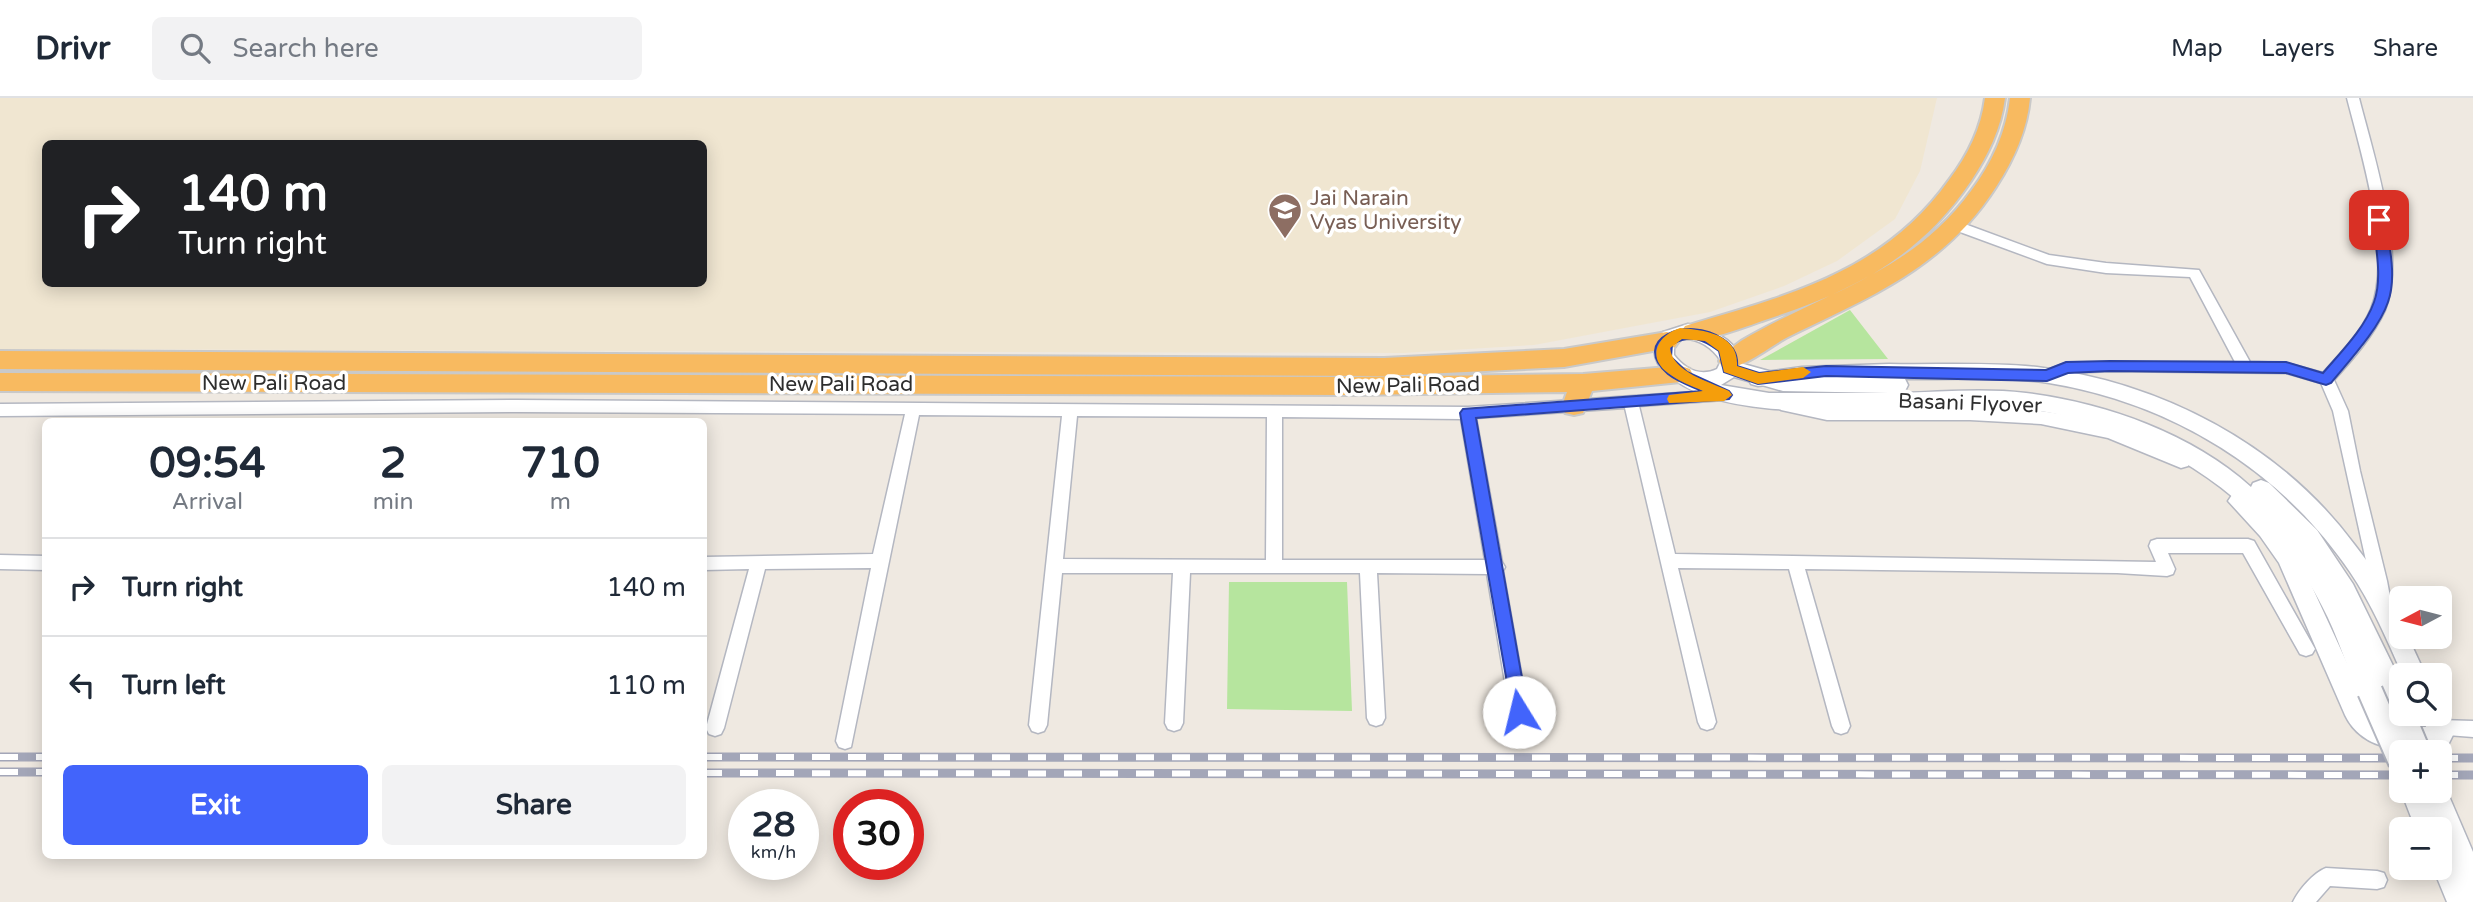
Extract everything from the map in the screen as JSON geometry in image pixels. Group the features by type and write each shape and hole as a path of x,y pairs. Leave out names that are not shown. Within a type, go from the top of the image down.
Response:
{"highway":[{"path":"1693,332 1751,318 1821,290 1881,259 1911,238 1942,206 1971,166 1989,127 1995,98"},
{"path":"1730,365 1753,344 1893,276 1920,259 1957,226 2000,164 2014,133 2020,98"},
{"name":"New Pali Road","path":"0,360 1384,367 1564,358 1667,341"},
{"name":"New Pali Road","path":"0,382 1307,386 1578,394 1687,377"}],"main road":[{"path":"1687,377 1712,380 1725,374 1730,365 1729,353 1719,342 1708,336 1693,332 1680,333 1667,341 1663,348 1664,358 1672,369 1687,377 1724,395"},
{"path":"1730,365 1758,379"},
{"name":"Basani Flyover","path":"1758,379 1783,383 1814,393"},
{"path":"1814,393 1964,385 2046,392 2083,398 2176,431 2263,491 2310,537 2351,599 2389,684"},
{"name":"Basani Flyover","path":"1724,395 1780,401 1814,393 2026,401 2065,408 2126,425 2194,457 2248,496 2306,559 2329,595 2392,740"},
{"path":"2439,803 2473,885"},
{"path":"2452,880 2461,902"}],"street":[{"path":"2326,379 2357,342 2381,302 2385,272 2377,197 2353,98"},
{"path":"1957,226 2047,259 2106,268 2194,273 2245,367"},
{"path":"2047,376 2066,368 2077,367 2245,367 2286,368 2326,379 2337,400 2352,471 2375,556 2384,611"},
{"path":"1758,379 1826,371 2047,376 2090,383 2177,414 2237,447 2288,486 2332,531 2358,566 2384,611 2409,663"},
{"path":"0,410 352,415 517,406 1468,413 1578,394 1631,403 1724,395"},
{"path":"1780,401 1798,409 1818,411 2000,413 2061,418 2122,434 2162,450 2222,486 2268,530 2288,558 2357,715 2367,727 2378,734 2431,738 2441,736 2438,726"},
{"path":"1631,403 1707,722"},
{"path":"512,418 517,406"},
{"path":"1038,725 1070,409"},
{"path":"845,741 880,561 914,410"},
{"path":"1274,567 1275,410"},
{"path":"1468,413 1497,568 1519,712"},
{"path":"1669,561 2167,569 2157,546 2248,546 2306,649"},
{"path":"707,563 880,561"},
{"path":"0,562 42,563"},
{"path":"715,727 759,562"},
{"path":"1795,563 1842,726"},
{"path":"1055,566 1497,568"},
{"path":"1174,723 1182,566"},
{"path":"1368,567 1376,718"},
{"path":"2452,724 2473,729"},
{"path":"2303,902 2326,877 2377,880"}],"shaded area":[{"name":"Jai Narain Vyas University","path":"0,98 1937,98 1920,171 1895,219 1837,261 1784,286 1710,312 1534,345 1403,353 0,349"}],"green space":[{"path":"1850,310 1888,359 1760,360"},
{"path":"1229,582 1347,582 1352,711 1227,709"}],"railway":[{"path":"0,757 42,757"},
{"path":"707,757 2389,758"},
{"path":"2452,758 2473,758"},
{"path":"0,772 42,772"},
{"path":"707,773 2389,775"},
{"path":"2452,775 2473,775"}],"slow traffic":[{"path":"1674,399 1724,395 1681,375 1672,369 1664,358 1663,348 1667,341 1680,333 1693,332 1719,342 1729,353 1729,368 1758,379 1803,372"}],"place":[{"name":"Jai Narain Vyas University","path":"1285,240"}],"route":[{"path":"1519,712 1497,568 1468,413 1724,395 1681,375 1672,369 1664,358 1663,348 1667,341 1680,333 1693,332 1708,336 1726,348 1731,361 1729,368 1758,379 1826,371 2011,373 2047,376 2066,368 2110,366 2286,368 2326,379 2357,342 2381,302 2385,272 2379,220"}]}
